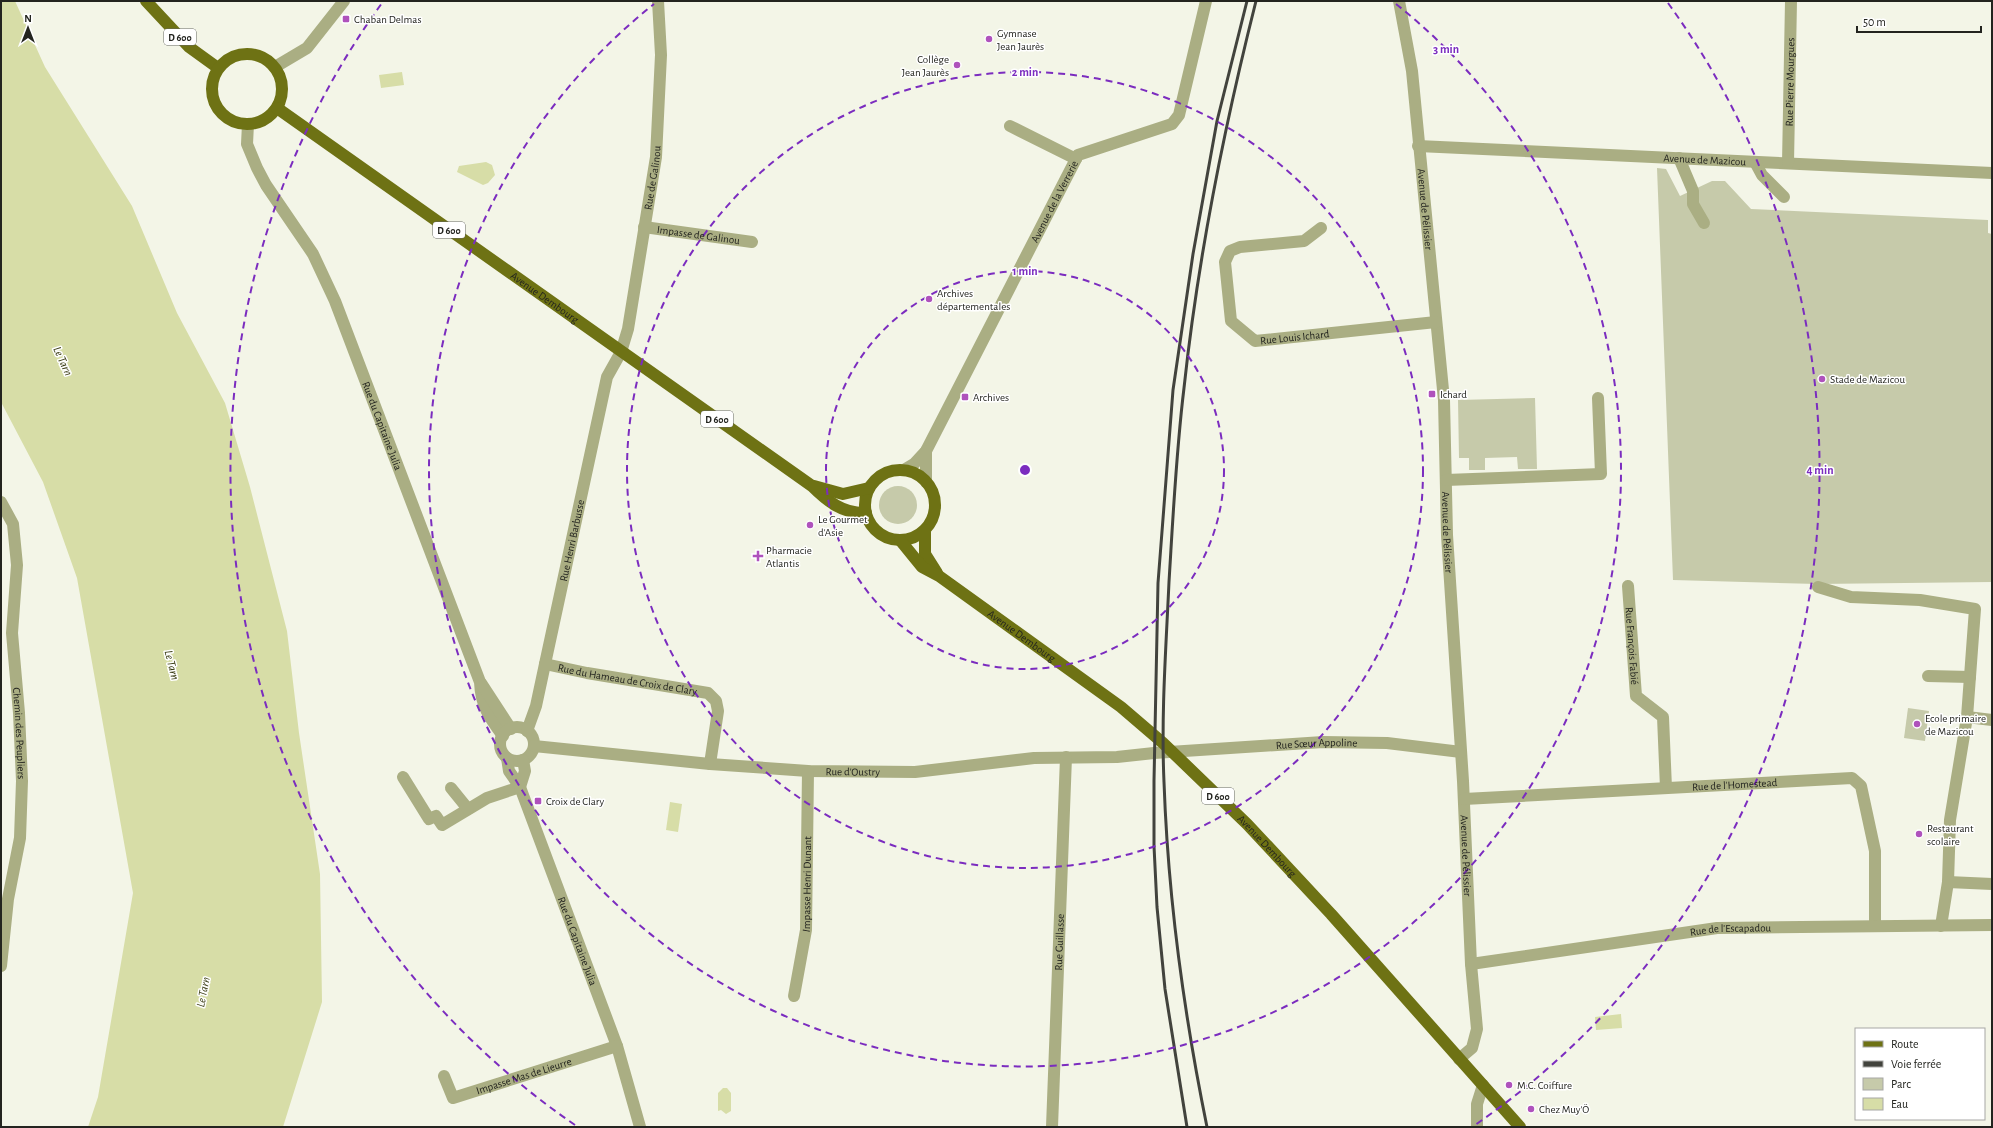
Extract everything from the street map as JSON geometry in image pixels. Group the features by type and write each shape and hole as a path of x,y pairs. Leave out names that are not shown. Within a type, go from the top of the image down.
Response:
{"main road":[{"name":"D 600","path":"146,1 189,47 218,68"},
{"path":"246,53 267,59 275,67 281,76 283,87 282,98 277,108 264,119 248,124 237,123 227,118 219,110 214,100 212,89 213,78 218,68 226,60 236,55 246,53"},
{"name":"Avenue Dembourg","path":"277,108 812,486 829,502 855,514 866,513"},
{"path":"904,470 917,474 926,482 933,493 935,506 932,519 925,530 913,538 900,540 883,536 872,527 866,513 865,500 869,488 876,479 888,472 904,470"},
{"name":"Avenue Dembourg","path":"812,486 843,494 869,488"},
{"name":"Avenue Dembourg","path":"925,530 925,554 939,576"},
{"name":"Avenue Dembourg","path":"900,540 922,567 939,576 1122,707 1172,752 1247,824 1326,908 1520,1127"}],"street":[{"path":"275,67 307,48 344,1"},
{"name":"Rue de Galinou","path":"621,352 628,330 656,157 661,55 658,1"},
{"name":"Avenue de la Verrerie","path":"904,470 914,464 926,451 1078,155 1172,124 1179,116 1206,1"},
{"name":"Avenue de Pélissier","path":"1400,1 1412,71 1418,146 1444,400 1447,535 1464,799 1471,964 1477,1029 1472,1048 1459,1059"},
{"name":"Rue Pierre Mourgues","path":"1788,163 1791,1"},
{"name":"Rue du Capitaine Julia","path":"248,124 247,144 257,168 266,185 313,254 334,301 480,682 481,698 489,717 507,732 500,745 504,755 508,758 509,771 520,787 617,1046 640,1127"},
{"path":"1010,126 1076,159"},
{"name":"Avenue de Mazicou","path":"1418,146 1992,173"},
{"path":"1679,158 1693,191 1693,204 1704,223"},
{"path":"1755,162 1762,175 1784,197"},
{"name":"Impasse de Galinou","path":"644,227 752,242"},
{"name":"Rue Louis Ichard","path":"1321,228 1304,241 1240,247 1230,251 1225,262 1231,321 1255,341 1436,322"},
{"name":"Rue Henri Barbusse","path":"527,731 536,706 607,377 621,352"},
{"path":"1446,480 1601,474 1598,398"},
{"name":"Avenue de la Verrerie","path":"926,451 926,482"},
{"name":"Chemin des Peupliers","path":"1,502 13,524 16,558 12,633 19,713 22,781 20,838 8,899 1,966"},
{"name":"Rue François Fabié","path":"1628,586 1636,696 1663,717 1666,788"},
{"path":"1818,587 1851,597 1920,600 1975,609 1967,717 1950,820 1948,882 1941,926"},
{"name":"Rue du Hameau de Croix de Clary","path":"545,664 587,673 708,693 716,701 718,711 710,764"},
{"path":"1928,676 1970,677"},
{"path":"1967,717 1992,720"},
{"path":"507,732 522,728 533,738 534,746 531,755 523,760 512,761 508,758"},
{"name":"Rue Sœur Appoline","path":"1172,752 1323,742 1387,743 1461,752"},
{"name":"Rue d'Oustry","path":"534,746 710,764 808,771 915,772 1034,758 1118,757 1172,752"},
{"name":"Rue Guillasse","path":"1052,1127 1066,757"},
{"path":"402,777 430,820 436,816 442,825 487,798 520,787 525,772 523,760"},
{"name":"Impasse Henri Dunant","path":"794,996 806,930 808,771"},
{"name":"Rue de l'Homestead","path":"1464,799 1852,778 1861,786 1875,851 1874,926"},
{"path":"451,788 468,809"},
{"path":"1948,882 1992,884"},
{"name":"Rue de l'Escapadou","path":"1471,964 1717,928 1992,925"},
{"name":"Impasse Mas de Lieurre","path":"444,1076 453,1098 617,1046"},
{"path":"1478,1127 1477,1104 1483,1085"}],"green space":[{"path":"1657,168 1666,169 1680,196 1712,181 1725,181 1751,209 1988,220 1988,233 1992,234 1992,582 1817,584 1673,580"},
{"path":"1535,398 1537,469 1518,469 1517,457 1485,458 1485,470 1469,470 1469,458 1459,458 1458,400"},
{"path":"894,486 902,486 912,491 916,498 916,512 912,519 902,524 894,524 884,519 882,516 879,509 879,501 884,491 887,489"},
{"path":"1908,708 1929,711 1925,741 1904,738"}],"water":[{"name":"Le Tarn","path":"1,1 15,1 45,67 132,206 177,313 225,403 250,487 287,631 299,733 320,874 322,1002 283,1127 88,1127 98,1097 133,893 77,578 43,482 1,402"},
{"path":"402,72 404,85 381,88 379,75"},
{"path":"486,162 492,165 495,175 488,183 483,185 457,172 459,166"},
{"path":"670,802 682,804 678,832 666,830"},
{"path":"1621,1014 1622,1028 1596,1030 1595,1017"},
{"path":"723,1088 727,1088 731,1093 731,1111 726,1114 721,1110 718,1111 718,1093"}],"railway":[{"path":"1187,1127 1165,989 1157,907 1154,846 1154,781 1158,583 1173,390 1193,254 1217,121 1247,1"},
{"path":"1207,1127 1184,999 1169,869 1163,757 1165,657 1177,461 1181,412 1190,339 1204,241 1213,193 1233,97 1256,1"}],"place":[{"name":"Chaban Delmas","path":"346,19"},
{"name":"Gymnase Jean Jaurès","path":"989,39"},
{"name":"Collège Jean Jaurès","path":"957,65"},
{"name":"Archives départementales","path":"929,299"},
{"name":"Stade de Mazicou","path":"1822,379"},
{"name":"Ichard","path":"1432,394"},
{"name":"Archives","path":"965,397"},
{"name":"Le Gourmet d'Asie","path":"810,525"},
{"name":"Pharmacie Atlantis","path":"758,556"},
{"name":"Ecole primaire de Mazicou","path":"1917,724"},
{"name":"Croix de Clary","path":"538,801"},
{"name":"Restaurant scolaire","path":"1919,834"},
{"name":"M.C. Coiffure","path":"1509,1085"},
{"name":"Chez Muy'Ö","path":"1531,1109"}]}
